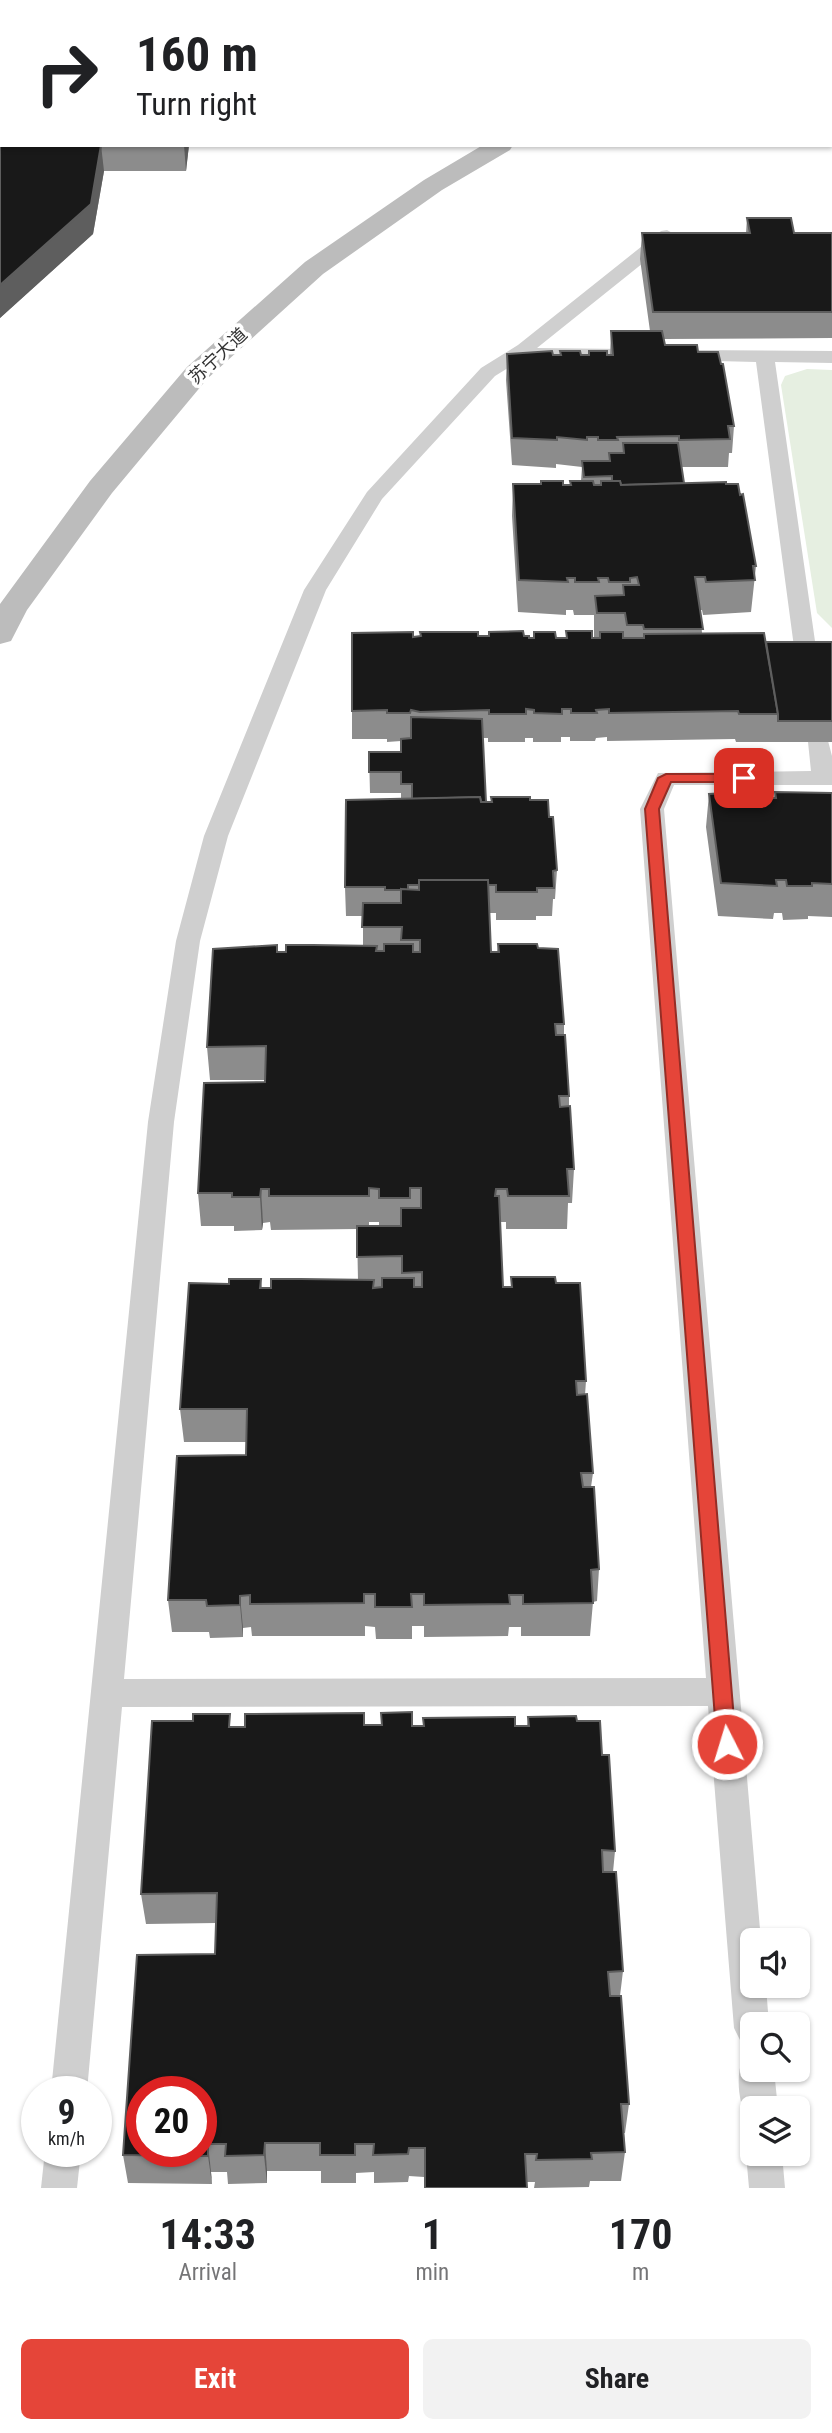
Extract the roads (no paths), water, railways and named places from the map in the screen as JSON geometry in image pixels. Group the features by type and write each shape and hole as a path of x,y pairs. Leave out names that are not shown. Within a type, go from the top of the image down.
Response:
{"street":[{"name":"苏宁大道","path":"0,634 12,608 101,487 197,373 314,268 433,185 498,147"}],"lane":[{"path":"70,2076 161,1122 188,941 216,836 315,590 374,496 488,372 516,354 669,233 688,237"},
{"path":"516,354 641,355"},
{"path":"668,356 832,357"},
{"path":"765,357 807,662"},
{"path":"751,2012 722,1692 652,809 666,778 828,778 818,742"},
{"path":"107,1693 722,1692"},
{"path":"765,2166 767,2188"},
{"path":"59,2188 61,2167"}]}
